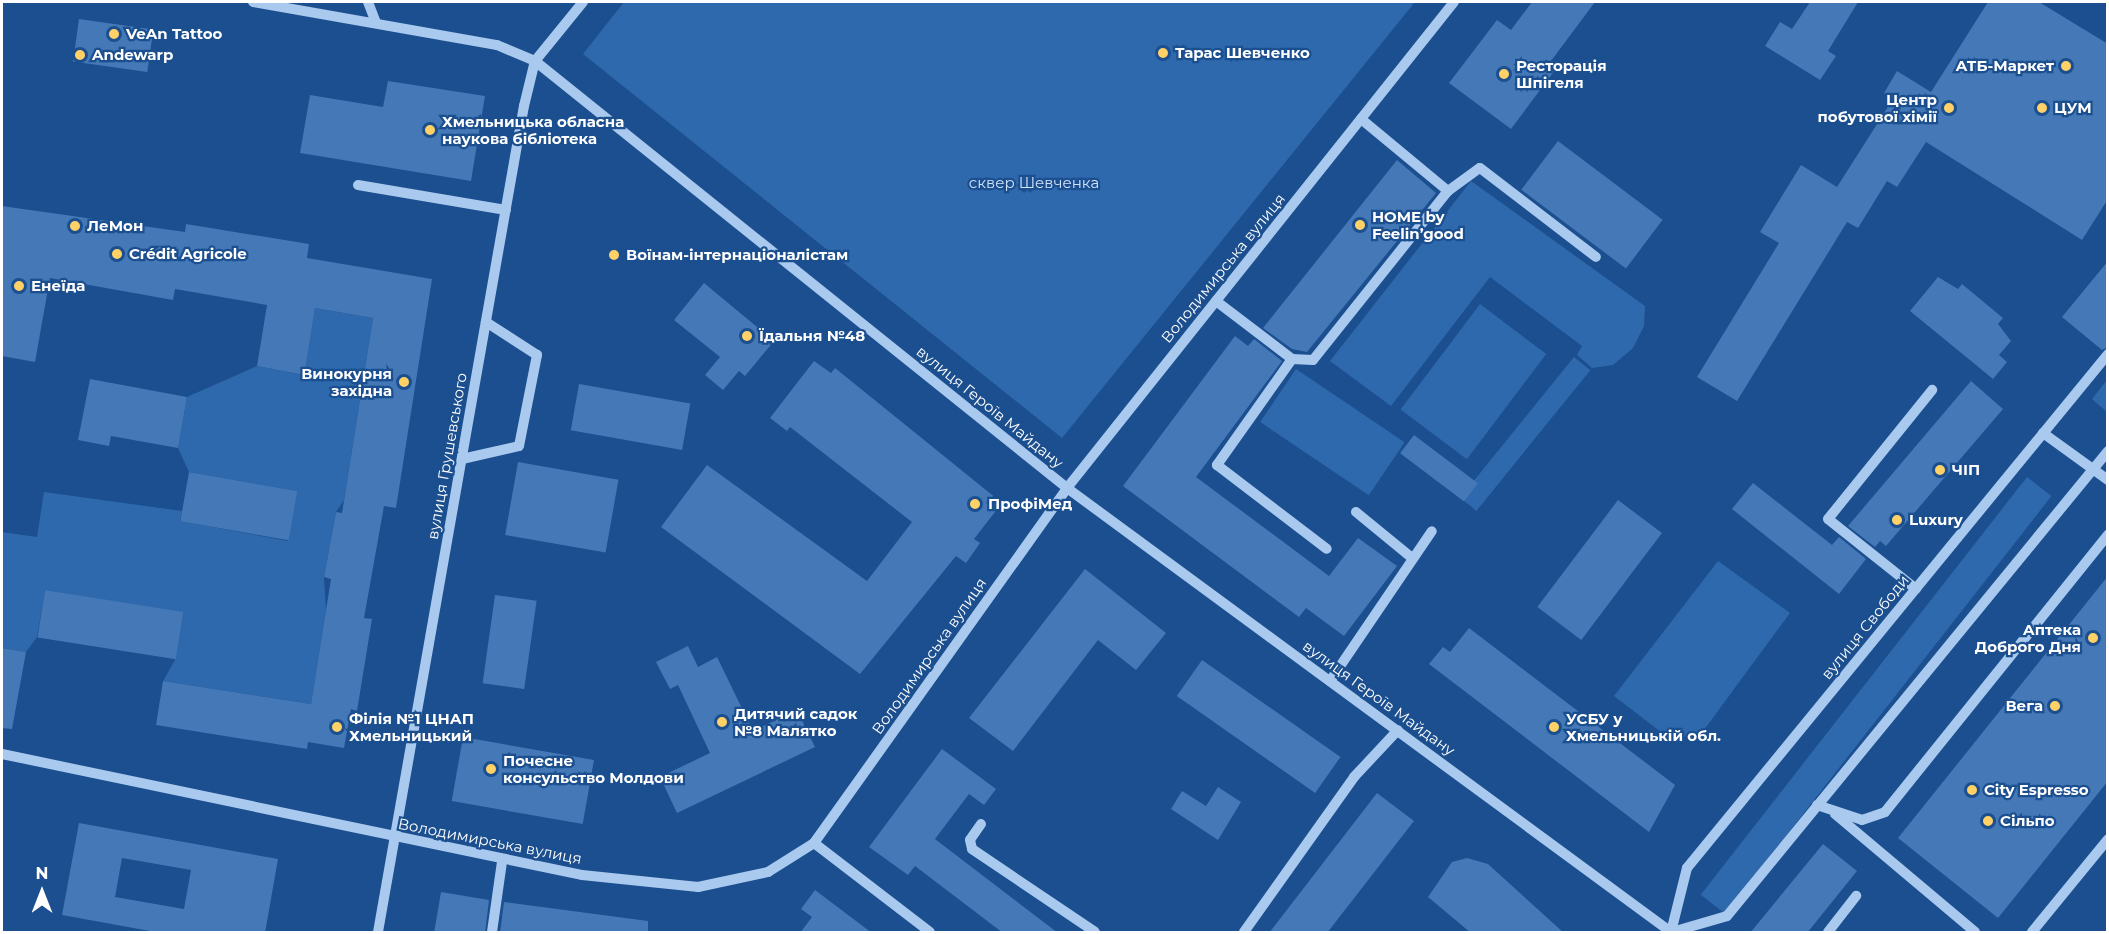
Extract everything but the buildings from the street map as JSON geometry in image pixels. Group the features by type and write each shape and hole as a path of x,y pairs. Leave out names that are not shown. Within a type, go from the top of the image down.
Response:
{"street":[{"name":"вулиця Героїв Майдану","path":"253,2 497,45 535,62 1067,488 1672,933"},
{"path":"368,2 376,23"},
{"name":"вулиця Грушевського","path":"378,933 506,210 535,62 583,2"},
{"name":"Володимирська вулиця","path":"2,754 502,862 698,887 768,872 814,843 1067,488 1454,2"},
{"path":"1361,119 1448,191"},
{"path":"1216,300 1292,359 1313,360 1448,191 1480,168 1596,257"},
{"path":"358,185 506,210"},
{"path":"462,459 519,446 537,355 486,322"},
{"name":"вулиця Свободи","path":"1672,933 1687,868 2108,354"},
{"path":"1292,359 1217,465 1327,549"},
{"path":"1916,589 1828,519 1932,390"},
{"path":"2043,433 2091,470 2108,480"},
{"path":"1672,933 1727,916 2108,451"},
{"path":"1356,512 1412,558"},
{"path":"1330,681 1390,601 1392,584 1432,531"},
{"path":"1817,805 1862,820 1885,812 2108,535"},
{"path":"1244,933 1354,777 1398,730"},
{"path":"1830,810 1975,933"},
{"path":"981,824 970,840 972,849 1095,933"},
{"path":"2032,933 2108,839"},
{"path":"814,843 930,933"},
{"path":"492,933 502,862"},
{"path":"1828,933 1856,896"}],"green space":[{"name":"сквер Шевченка","path":"624,2 1415,2 1062,438 583,54"},
{"path":"1471,181 1645,306 1644,326 1633,348 1613,365 1592,368 1577,355 1582,346 1490,277 1391,406 1330,361"},
{"path":"1480,304 1546,354 1467,459 1401,409"},
{"path":"315,308 373,318 344,500 336,512 324,577 326,611 311,704 163,681 175,660 183,613 45,590 37,637 26,652 2,648 2,532 37,537 44,492 182,511 180,521 288,541 297,491 189,472 178,448 187,397 257,366 303,375"},
{"path":"1574,357 1590,370 1476,511 1460,498"},
{"path":"1296,369 1405,442 1369,495 1260,422"},
{"path":"2107,380 2107,412 2092,399"},
{"path":"2027,477 2051,496 1725,914 1701,895"},
{"path":"1718,561 1790,613 1701,734 1670,739 1614,696"}],"place":[{"name":"VeAn Tattoo","path":"114,34"},
{"name":"Тарас Шевченко","path":"1163,53"},
{"name":"Andewarp","path":"80,55"},
{"name":"АТБ-Маркет","path":"2066,66"},
{"name":"Ресторація Шпігеля","path":"1504,74"},
{"name":"Центр побутової хімії","path":"1949,108"},
{"name":"ЦУМ","path":"2042,108"},
{"name":"Хмельницька обласна наукова бібліотека","path":"430,130"},
{"name":"HOME by Feelin’good","path":"1360,225"},
{"name":"ЛеМон","path":"75,226"},
{"name":"Crédit Agricole","path":"117,254"},
{"name":"Воїнам-інтернаціоналістам","path":"614,255"},
{"name":"Енеїда","path":"19,286"},
{"name":"Їдальня №48","path":"747,336"},
{"name":"Винокурня західна","path":"404,382"},
{"name":"ЧІП","path":"1940,470"},
{"name":"ПрофіМед","path":"975,504"},
{"name":"Luxury","path":"1897,520"},
{"name":"Аптека Доброго Дня","path":"2093,638"},
{"name":"Вега","path":"2055,706"},
{"name":"Дитячий садок №8 Малятко","path":"722,722"},
{"name":"Філія №1 ЦНАП Хмельницький","path":"337,727"},
{"name":"УСБУ у Хмельницькій обл.","path":"1554,727"},
{"name":"Почесне консульство Молдови","path":"491,769"},
{"name":"City Espresso","path":"1972,790"},
{"name":"Сільпо","path":"1988,821"}]}
